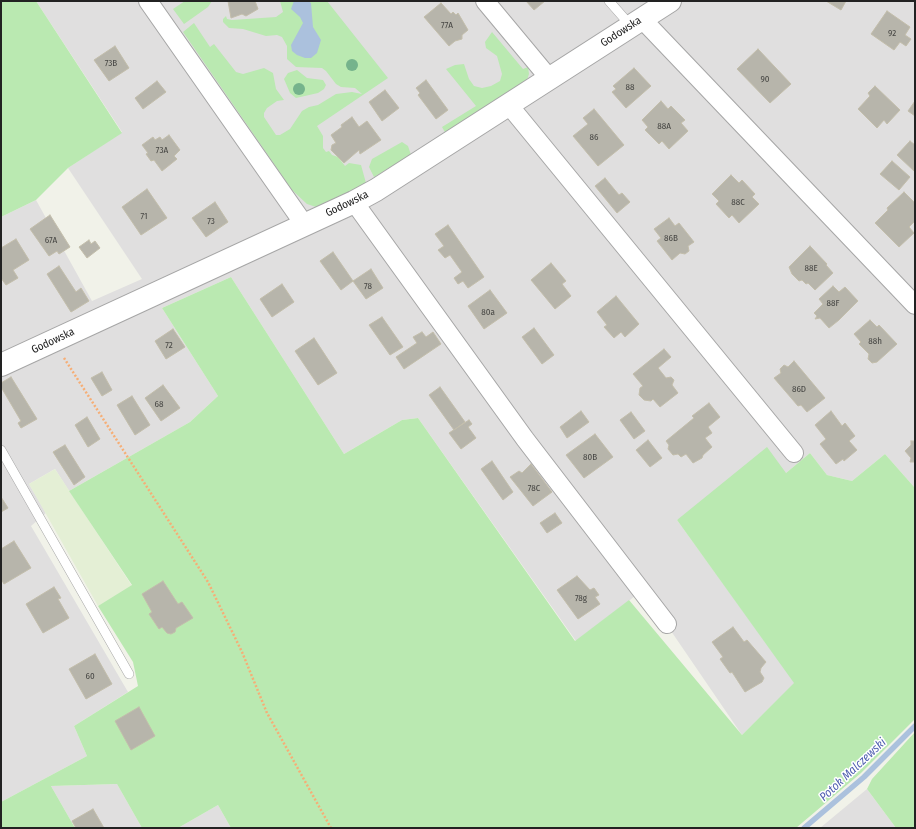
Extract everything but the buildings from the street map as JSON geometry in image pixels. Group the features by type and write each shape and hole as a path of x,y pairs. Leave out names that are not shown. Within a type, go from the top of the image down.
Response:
{"street":[{"path":"148,1 304,224"},
{"path":"485,1 549,78"},
{"name":"Godowska","path":"1,365 354,202 376,190 670,1"},
{"path":"636,22 915,305"},
{"path":"508,104 794,453"},
{"path":"354,202 525,439 667,624"}],"lane":[{"path":"609,1 636,22"},
{"path":"1,450 129,674"}],"path":[{"path":"53,341 208,582 242,652 267,713 331,828"}],"shaded area":[{"path":"36,1 915,1 915,488 885,454 852,481 827,475 810,453 786,473 677,520 795,683 742,735 643,590 576,641 418,418 402,420 344,454 231,277 162,308 218,396 190,422 69,491 55,469 29,484 46,513 31,526 128,692 74,726 87,756 1,802 1,217 36,200 92,301 142,279 68,168 122,132"},
{"path":"117,784 142,828 75,828 51,786"},
{"path":"867,789 896,828 820,828"},
{"path":"218,805 231,828 178,828"}],"green space":[{"path":"1,1 36,1 122,133 68,168 36,200 1,217"},
{"path":"185,1 212,1 208,7 184,24 173,9"},
{"path":"280,1 327,1 388,78 317,126 323,136 323,148 326,152 329,151 332,155 338,157 345,166 349,163 361,165 366,183 324,206 316,207 307,204 292,190 183,32 194,23 210,47 214,44 236,72 243,74 264,68 273,73 276,89 284,100 277,101 267,108 264,113 264,117 276,135 280,135 290,129 302,111 309,107 318,105 336,94 352,92 362,94 355,88 341,87 336,84 322,68 296,67 287,59 287,46 282,37 277,35 266,36 243,29 229,28 223,22 223,19 226,16 227,19 232,20 276,17 283,12"},
{"path":"492,32 523,69 528,67 529,74 527,80 524,84 446,134 442,127 476,106 446,69 455,65 464,64 469,79 474,86 482,88 491,86 500,81 502,74 497,56 486,48 485,42"},
{"path":"297,70 307,78 323,80 326,85 324,89 318,93 296,98 290,93 284,79 288,73"},
{"path":"402,142 408,146 411,155 374,177 369,167 372,159"},
{"path":"231,277 344,454 402,420 418,418 575,641 629,600 742,735 794,683 677,520 767,447 786,473 810,453 827,475 852,481 885,454 915,488 915,719 861,773 796,828 231,828 218,805 178,828 142,828 117,784 51,786 75,828 1,828 1,802 87,756 74,726 138,686 133,662 98,606 132,585 69,491 190,422 218,396 162,308"},
{"path":"55,469 132,586 98,606 29,484"},
{"path":"915,732 915,828 896,828 867,789 872,779"}],"water":[{"path":"294,1 308,1 311,3 313,27 321,40 317,53 311,58 305,58 292,51 291,45 303,23 300,17 291,9"}],"waterway":[{"name":"Potok Malczewski","path":"804,828 864,777 915,726"}]}
